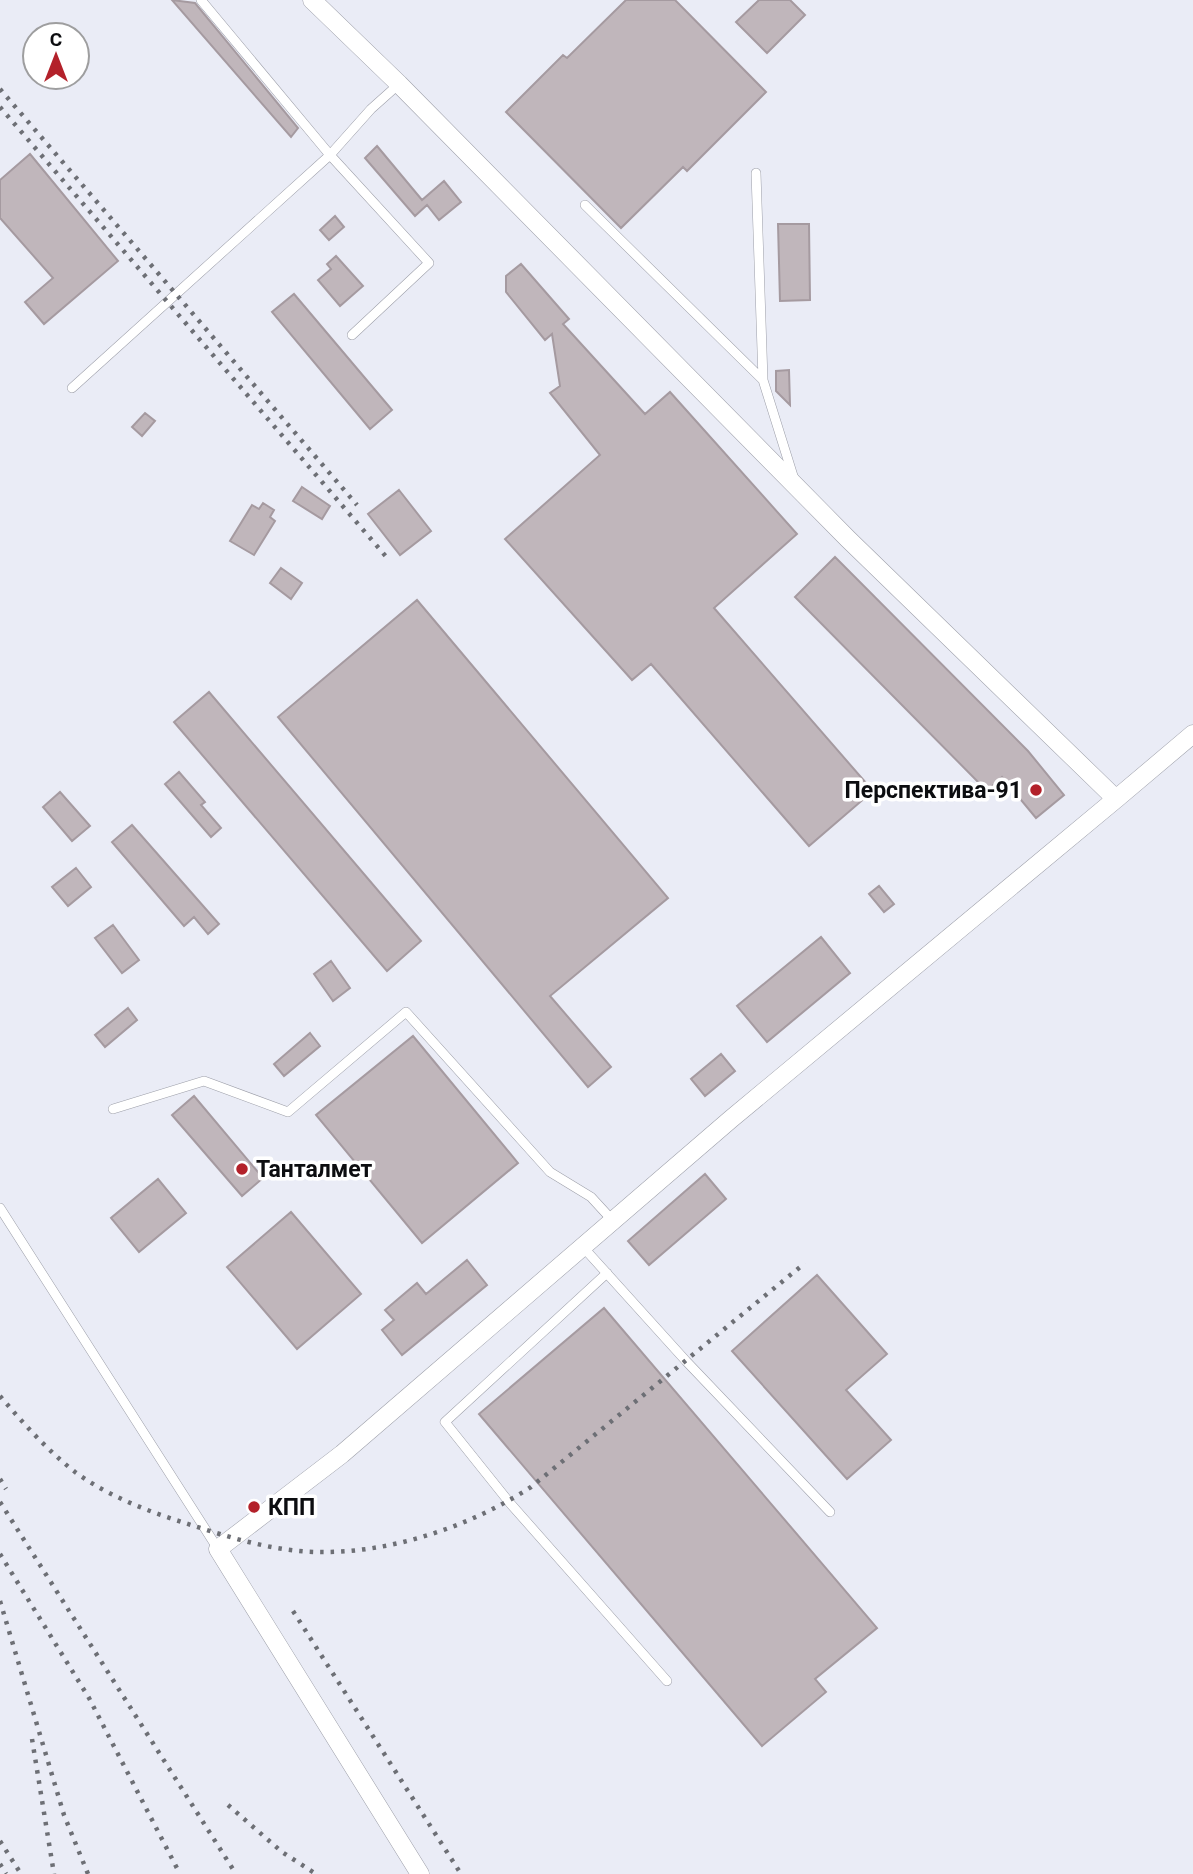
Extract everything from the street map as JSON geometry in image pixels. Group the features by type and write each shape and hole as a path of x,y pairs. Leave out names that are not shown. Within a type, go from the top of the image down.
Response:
{"street":[{"path":"312,0 399,84 797,487 1116,799"},
{"path":"421,1874 218,1549 342,1454 613,1221 1193,734"}],"lane":[{"path":"201,0 330,155 429,263 352,335"},
{"path":"72,388 330,155 371,109 399,84"},
{"path":"756,173 763,380 797,487"},
{"path":"585,205 763,380"},
{"path":"113,1109 204,1081 288,1112 406,1012 550,1172 591,1196 613,1221"},
{"path":"0,1208 218,1549"},
{"path":"583,1247 830,1512"},
{"path":"607,1273 445,1422 509,1502 667,1681"}],"building":[{"path":"172,0 195,3 298,128 291,137"},
{"path":"626,0 675,0 766,92 687,171 683,167 621,228 506,112 563,55 567,58"},
{"path":"759,0 790,0 805,15 767,53 736,22"},
{"path":"377,146 422,200 444,181 461,202 439,220 427,205 415,216 365,158"},
{"path":"30,154 118,261 44,324 25,302 53,278 0,218 0,180"},
{"path":"335,216 344,227 329,240 320,230"},
{"path":"778,224 809,224 810,300 780,301"},
{"path":"336,256 363,286 340,306 318,280 331,269 327,264"},
{"path":"521,264 569,319 563,324 645,414 670,392 797,534 714,608 873,791 809,846 651,664 632,680 505,539 600,455 550,393 560,386 552,334 545,340 506,292 506,276"},
{"path":"294,294 392,410 370,429 272,312"},
{"path":"789,370 790,405 776,391 776,371"},
{"path":"145,413 155,421 142,436 132,427"},
{"path":"302,487 330,506 322,519 293,501"},
{"path":"399,490 431,531 400,555 368,514"},
{"path":"263,503 274,510 270,517 275,521 254,555 230,541 252,505 259,509"},
{"path":"835,557 1028,751 1064,795 1036,818 1002,777 987,791 795,597"},
{"path":"281,568 302,583 291,599 270,583"},
{"path":"417,600 668,898 550,996 611,1067 588,1087 278,717"},
{"path":"209,692 421,941 387,971 174,722"},
{"path":"179,772 205,802 201,805 221,828 211,837 165,784"},
{"path":"60,792 90,826 72,841 43,807"},
{"path":"132,825 219,924 208,934 194,917 184,926 112,842"},
{"path":"76,868 91,887 68,906 52,887"},
{"path":"879,886 894,904 884,912 869,894"},
{"path":"113,925 139,960 122,973 95,938"},
{"path":"821,937 850,973 767,1042 737,1006"},
{"path":"331,961 350,988 333,1001 314,974"},
{"path":"128,1008 137,1020 105,1047 95,1035"},
{"path":"310,1033 320,1046 284,1076 274,1064"},
{"path":"413,1036 518,1163 422,1243 316,1115"},
{"path":"721,1054 735,1071 705,1096 691,1079"},
{"path":"194,1096 263,1178 242,1196 172,1115"},
{"path":"705,1174 726,1199 649,1265 628,1241"},
{"path":"158,1179 186,1213 139,1252 111,1218"},
{"path":"291,1212 361,1294 297,1349 227,1267"},
{"path":"467,1260 487,1285 402,1355 382,1330 394,1320 385,1310 417,1283 426,1294"},
{"path":"817,1275 887,1354 846,1390 891,1440 847,1479 732,1351"},
{"path":"604,1308 877,1628 815,1679 826,1692 762,1746 479,1414"}],"railway":[{"path":"0,89 357,505"},
{"path":"0,107 389,560"},
{"path":"0,1396 36,1436 75,1472 114,1496 142,1508 269,1547 320,1552 375,1548 457,1525 531,1487 805,1263"},
{"path":"0,1479 6,1489"},
{"path":"0,1502 236,1874"},
{"path":"0,1554 89,1698 180,1874"},
{"path":"0,1601 64,1815 88,1874"},
{"path":"293,1611 461,1874"},
{"path":"32,1739 54,1874"},
{"path":"228,1805 282,1852 316,1874"},
{"path":"0,1841 21,1874"},
{"path":"0,1864 6,1874"}],"place":[{"name":"Перспектива-91","path":"1036,790"},
{"name":"Танталмет","path":"242,1169"},
{"name":"КПП","path":"254,1507"}]}
